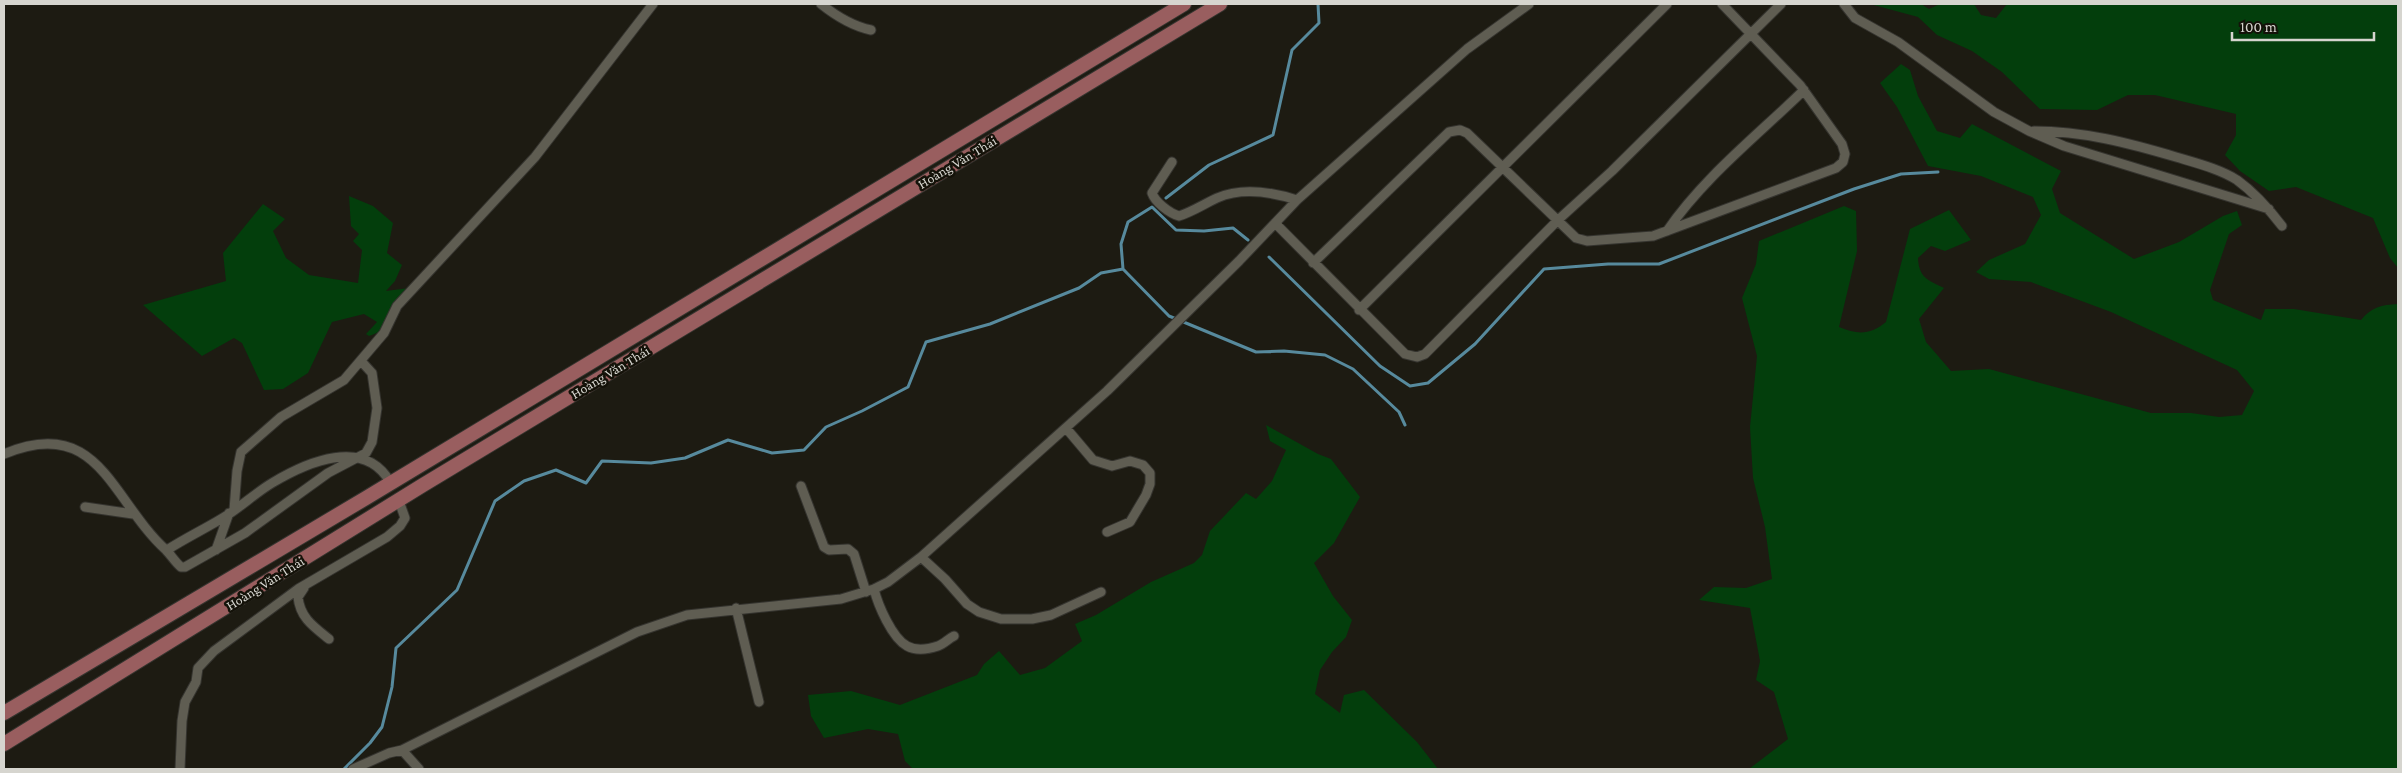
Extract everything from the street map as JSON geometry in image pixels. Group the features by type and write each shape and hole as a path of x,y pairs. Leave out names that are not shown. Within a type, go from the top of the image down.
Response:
{"main road":[{"name":"Hoàng Văn Thái","path":"4,713 1184,4"},
{"name":"Hoàng Văn Thái","path":"4,744 399,500 1220,4"},
{"path":"390,482 399,500"}],"street":[{"path":"216,550 232,512 241,452 282,417 337,385 361,361 384,333 397,306 535,157 653,4"},
{"path":"821,4 860,28 871,30"},
{"path":"353,769 389,753 402,750 637,632 687,615 736,608 841,599 870,591 888,582 921,557 1107,391 1297,200 1467,49 1529,4"},
{"path":"1359,310 1667,4"},
{"path":"1313,263 1449,132 1454,130 1468,132 1576,238 1587,241 1653,236 1836,168 1843,162 1845,154 1842,144 1804,90 1722,4"},
{"path":"1275,223 1359,310 1405,354 1417,357 1425,354 1558,220 1612,171 1781,4"},
{"path":"1844,4 1855,18 1898,42 1994,112 2029,131 2064,146 2269,209"},
{"path":"1667,231 1680,213 1709,181 1804,90"},
{"path":"2029,131 2060,131 2116,139 2185,160 2236,179 2261,200 2282,226"},
{"path":"1172,162 1152,193 1154,198 1173,215 1185,214 1232,193 1262,192 1297,200"},
{"path":"4,454 39,444 63,445 85,454 105,472 133,514 181,567 186,567 245,534 328,473 357,456 366,453 372,442 377,408 372,373 361,361"},
{"path":"1066,428 1093,460 1112,466 1130,461 1143,464 1150,473 1150,484 1146,495 1130,522 1107,532"},
{"path":"166,550 232,512 289,473 330,458 357,456 378,467 390,482"},
{"path":"801,486 824,547 829,550 848,549 854,554 878,606 898,638 906,646 924,649 939,646 954,636"},
{"path":"180,769 182,721 186,702 196,682 198,668 214,651 317,576 387,537 400,526 405,518 399,500"},
{"path":"85,507 133,514"},
{"path":"921,557 967,604 979,612 1001,619 1032,619 1051,616 1100,592"},
{"path":"317,576 302,590 298,597 299,607 305,619 329,639"},
{"path":"736,608 759,702"},
{"path":"402,750 418,769"}],"green space":[{"path":"1870,4 1921,4 1929,9 1940,4 1974,4 1981,15 1996,18 2007,4 2398,4 2398,268 2390,258 2373,218 2296,187 2269,191 2240,171 2225,155 2236,135 2236,114 2155,95 2128,95 2097,110 2040,109 2002,72 1972,51 1937,35 1918,17"},
{"path":"1901,64 1910,70 1918,96 1937,131 1960,138 1972,124 2061,171 2052,189 2060,213 2134,259 2179,242 2223,216 2237,211 2242,225 2229,234 2210,290 2213,300 2261,320 2265,309 2294,309 2361,320 2369,312 2377,308 2398,304 2398,769 1749,769 1788,739 1774,692 1756,680 1760,661 1750,608 1699,600 1714,587 1746,588 1772,579 1765,527 1753,478 1750,427 1757,356 1742,298 1756,264 1759,241 1844,206 1856,211 1857,251 1839,327 1864,332 1875,329 1886,322 1910,229 1949,210 1971,240 1945,251 1931,246 1918,258 1920,270 1925,278 1944,288 1919,319 1926,342 1951,371 1989,369 2151,413 2191,413 2219,417 2242,415 2254,391 2237,370 2111,312 2031,282 1989,279 1976,272 1989,260 2025,244 2041,215 2033,197 1981,176 1928,166 1897,107 1880,83"},
{"path":"349,196 373,206 393,223 387,253 402,265 395,281 386,291 409,288 399,311 391,323 369,336 366,334 377,322 364,314 332,322 308,373 283,389 264,390 242,343 234,338 202,356 143,305 226,281 223,253 263,204 285,219 273,231 286,258 309,275 358,283 362,250 353,241 359,234 351,226"},
{"path":"1266,425 1318,454 1331,459 1360,497 1334,543 1314,563 1333,596 1352,620 1346,637 1332,652 1320,670 1315,694 1340,713 1344,695 1364,690 1417,742 1438,769 913,769 905,761 898,734 868,729 824,738 811,716 808,695 851,691 900,705 977,675 984,664 999,651 1020,675 1045,668 1082,641 1075,624 1096,615 1151,582 1194,563 1202,555 1210,531 1246,493 1256,499 1272,481 1286,450 1270,441"}],"waterway":[{"path":"1166,198 1209,165 1273,135 1292,50 1319,23 1318,4"},
{"path":"1269,257 1380,366 1410,386 1428,383 1475,344 1544,269 1608,264 1659,264 1854,189 1901,174 1938,172"},
{"path":"1248,240 1233,228 1204,231 1176,230 1152,207 1128,222 1121,244 1123,269 1169,316 1256,352 1284,351 1325,355 1353,369 1399,412 1405,425"},
{"path":"344,769 370,743 382,727 392,687 396,648 457,590 495,501 524,481 556,470 586,483 602,461 651,463 685,458 728,440 772,453 804,450 826,427 908,387 926,342 990,324 1079,288 1101,273 1123,269"}]}
